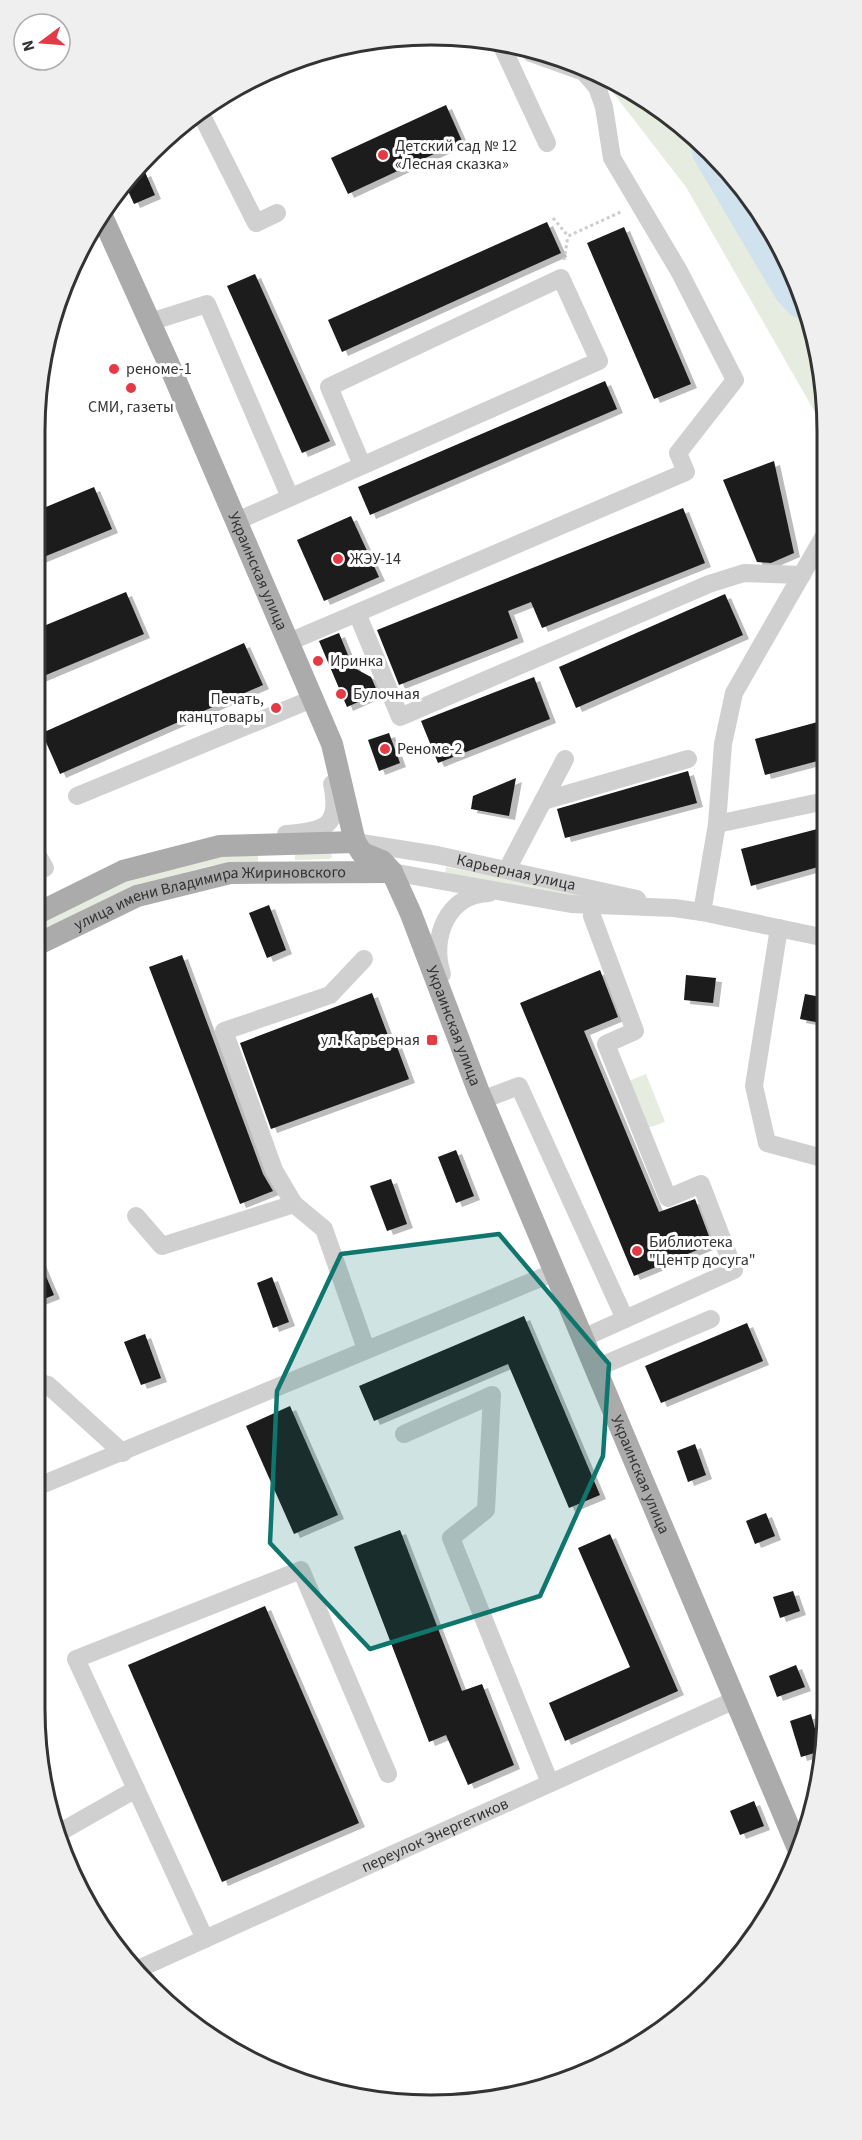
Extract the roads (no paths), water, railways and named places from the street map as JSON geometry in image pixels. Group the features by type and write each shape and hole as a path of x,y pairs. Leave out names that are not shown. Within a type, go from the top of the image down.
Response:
{"main road":[{"name":"Украинская улица","path":"106,224 237,521 332,744 355,842"},
{"name":"улица имени Владимира Жириновского","path":"45,910 123,871 220,846 355,842"},
{"path":"355,842 362,853 382,861 392,872"},
{"name":"Украинская улица","path":"392,872 411,914 480,1095 737,1699 794,1840"},
{"name":"улица имени Владимира Жириновского","path":"45,941 137,896 230,873 392,872"}],"street":[{"path":"505,52 547,143"},
{"path":"289,642 686,472 678,453 735,380 679,271 612,158 604,107 597,87 590,80"},
{"path":"204,119 256,223 277,213"},
{"path":"237,521 599,361 561,278 329,387 362,465"},
{"path":"150,322 207,304 290,497"},
{"path":"702,912 717,824 723,744 734,693 817,548"},
{"path":"357,613 400,717 709,584 744,573 802,575"},
{"path":"77,796 313,701 336,805 330,822 321,829 310,832 256,836 220,846"},
{"path":"511,862 565,759"},
{"path":"543,801 688,759"},
{"path":"717,824 817,803"},
{"name":"Карьерная улица","path":"355,842 420,852 568,882 674,908 817,936"},
{"name":"Карьерная улица","path":"392,872 571,904 674,908"},
{"path":"504,892 484,893 461,902 449,914 438,936 438,963 465,1038 480,1095 519,1086 624,1319"},
{"path":"583,1338 734,1270 701,1184 668,1198 606,1044 635,1031 592,916"},
{"path":"779,928 754,1086 767,1143 817,1157"},
{"path":"364,958 330,995 224,1031 274,1170 294,1204 324,1229 366,1350"},
{"path":"136,1216 162,1246 294,1204"},
{"path":"45,1484 555,1272"},
{"path":"596,1368 711,1319"},
{"path":"45,1384 123,1453"},
{"path":"404,1434 492,1395 486,1510 451,1538 550,1783"},
{"path":"205,1939 76,1659 301,1570 388,1774"},
{"name":"переулок Энергетиков","path":"144,1967 737,1699"},
{"path":"64,1830 136,1789"}],"waterway":[{"path":"728,184 791,291"}],"place":[{"name":"Детский сад № 12 «Лесная сказка»","path":"383,155"},
{"name":"реноме-1","path":"114,369"},
{"name":"СМИ, газеты","path":"131,388"},
{"name":"ЖЭУ-14","path":"338,559"},
{"name":"Иринка","path":"318,661"},
{"name":"Булочная","path":"341,694"},
{"name":"Печать, канцтовары","path":"276,708"},
{"name":"Реноме-2","path":"385,749"},
{"name":"ул. Карьерная","path":"432,1040"},
{"name":"Библиотека \"Центр досуга\"","path":"637,1251"}]}
